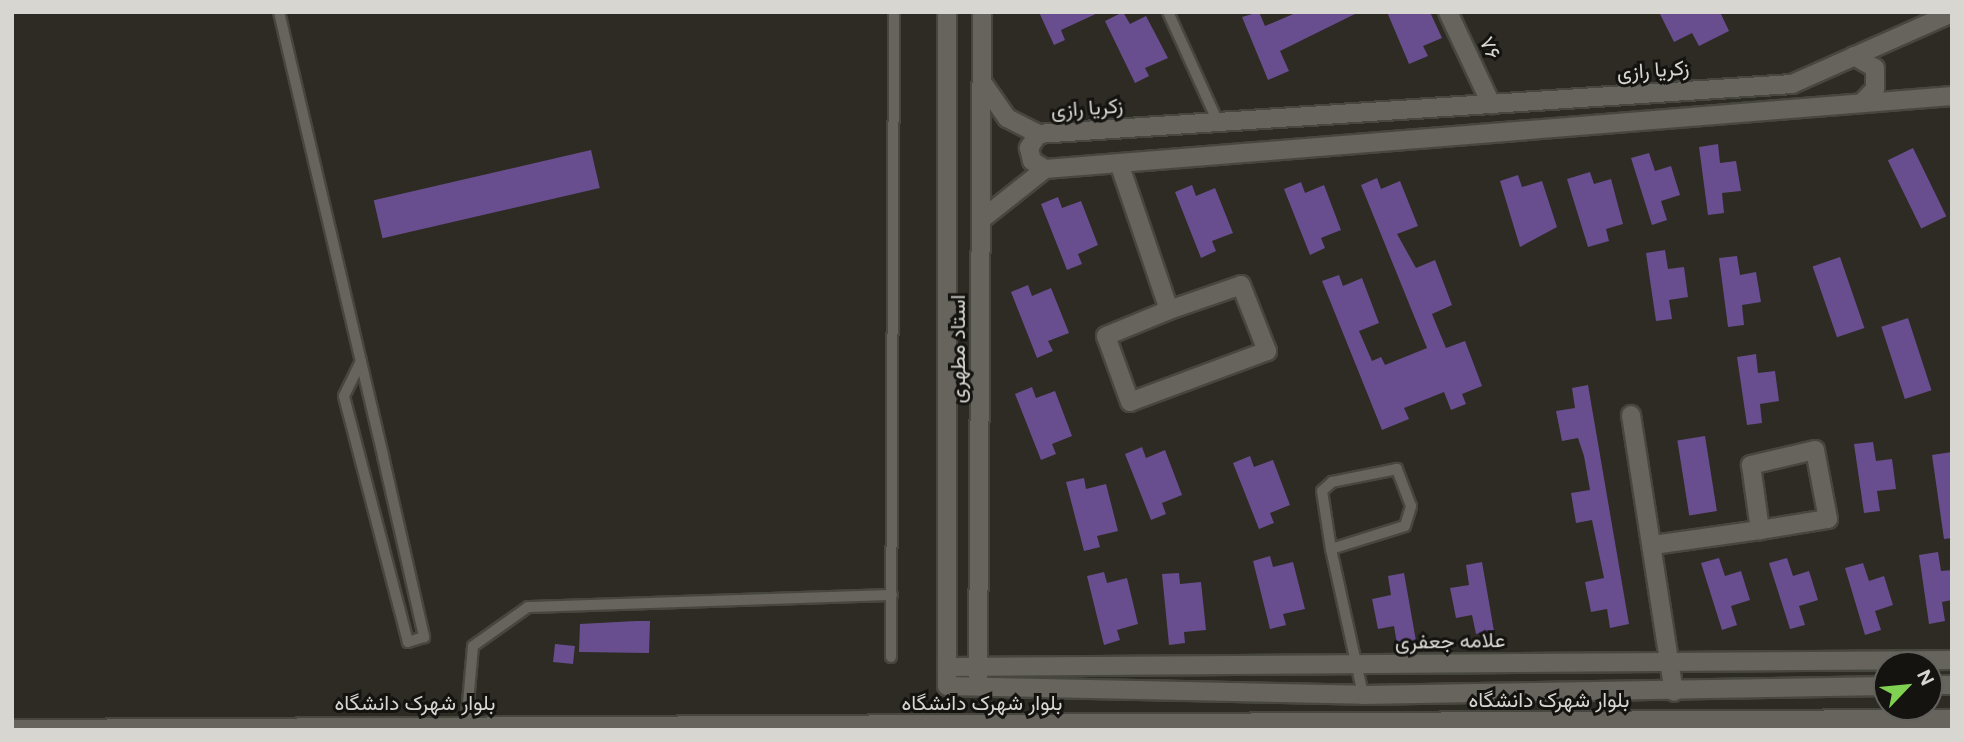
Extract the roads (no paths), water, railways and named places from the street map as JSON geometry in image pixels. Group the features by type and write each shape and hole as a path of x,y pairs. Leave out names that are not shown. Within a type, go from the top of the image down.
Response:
{"street":[{"name":"استاد مطهری","path":"947,12 947,686 979,687 982,12"},
{"name":"۷۶","path":"1448,12 1491,104"},
{"name":"زکریا رازی","path":"1045,169 1032,160 1029,148 1038,134 1792,84 1952,13"},
{"path":"1854,56 1875,68 1875,89 1864,102"},
{"path":"982,82 1007,118 1038,134"},
{"path":"982,219 1045,169 1456,133 1952,96"},
{"path":"1455,106 1456,133"},
{"path":"1166,125 1169,158"},
{"path":"1119,163 1169,310"},
{"path":"1241,285 1267,351 1130,402 1106,336 1169,310 1241,285"},
{"path":"1631,415 1674,661 1674,692"},
{"path":"1653,545 1760,530 1828,519 1815,450 1751,465 1760,530"},
{"name":"علامه جعفری","path":"948,667 1952,660"},
{"path":"979,687 1363,695 1674,692 1873,686"},
{"name":"بلوار شهرک دانشگاه","path":"12,729 1952,719"}],"lane":[{"path":"279,12 361,361 424,637 408,642 344,396 361,361"},
{"path":"891,657 894,12"},
{"path":"1168,12 1218,122"},
{"path":"1331,549 1405,526 1411,506 1397,469 1325,486 1331,549 1363,695"},
{"path":"466,726 473,646 528,607 891,595"}]}
